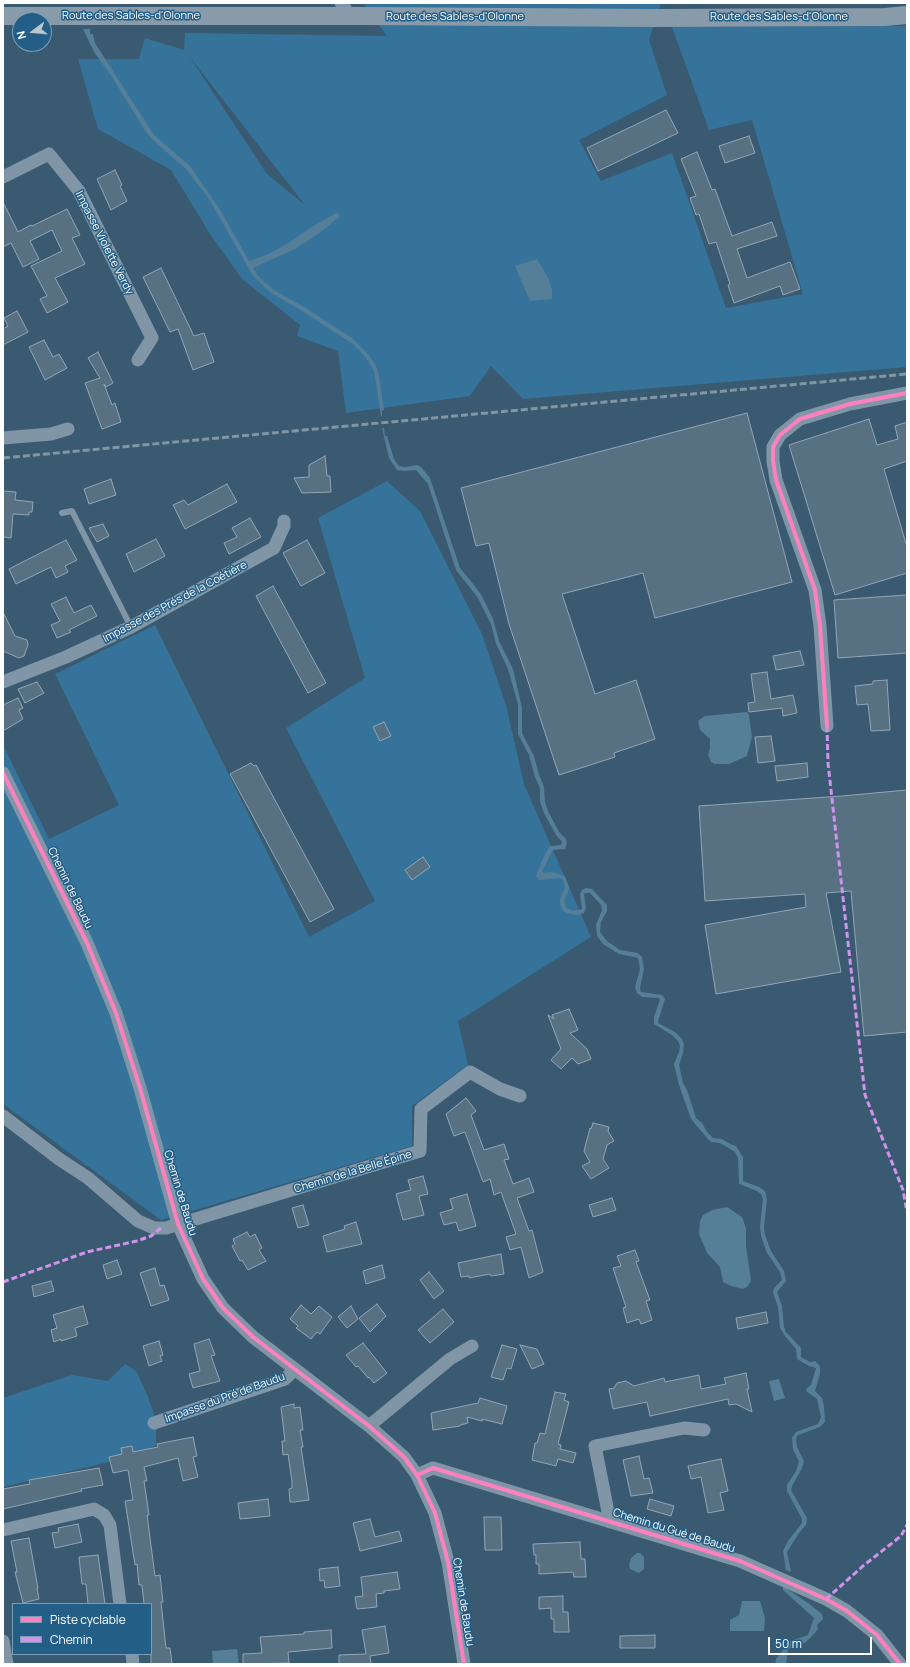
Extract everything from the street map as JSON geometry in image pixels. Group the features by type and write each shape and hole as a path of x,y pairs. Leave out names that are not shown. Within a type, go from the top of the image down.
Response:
{"main road":[{"name":"Route des Sables-d'Olonne","path":"3,16 343,10 654,18 885,17 907,15"}],"street":[{"name":"Impasse Violette Verdy","path":"3,177 49,154 79,191 152,338 138,360"},
{"path":"827,726 820,626 815,590 776,480 773,461 773,448 780,435 800,419 850,404 907,393"},
{"path":"3,438 51,434 68,429"},
{"name":"Impasse des Prés de la Coétière","path":"3,682 66,657 131,627 274,548 284,526 284,521"},
{"name":"Chemin de Baudu","path":"3,772 88,943 116,1013 140,1088 178,1224 203,1279 223,1308 253,1337 294,1370 369,1426 404,1457 417,1475 436,1513 448,1562 464,1664"},
{"name":"Chemin de la Belle Épine","path":"178,1224 420,1151 421,1109 470,1072 500,1089 520,1096"},
{"path":"3,1116 88,1178 138,1220 154,1228 166,1228 178,1224"},
{"path":"369,1426 450,1359 472,1346"},
{"name":"Impasse du Pré de Baudu","path":"154,1423 285,1379 294,1370"},
{"path":"610,1522 595,1446 684,1428 704,1430"},
{"name":"Chemin du Gué de Baudu","path":"417,1475 433,1468 740,1561 826,1599 846,1611 877,1635 900,1664"},
{"path":"3,1530 94,1509 104,1515 110,1525 120,1603"},
{"path":"3,1642 7,1664"}],"lane":[{"path":"62,513 72,511 131,627"}],"shaded area":[{"path":"363,3 661,3 649,40 667,95 579,140 601,181 672,153 726,308 803,294 752,120 709,130 672,27 907,26 907,367 523,399 491,366 470,396 346,413 338,351 297,336 300,325 242,279 210,234 171,170 98,129 78,59 139,59 145,38 184,50 185,33 387,36","holes":["189,56 305,205 267,174"]},
{"path":"83,29 90,29 90,34 93,34 95,43 154,135 190,166 219,208 249,261 266,255 287,244 310,228 338,212 339,217 318,234 295,249 253,268 258,276 274,290 304,307 352,338 369,355 376,366 379,376 384,410 382,410 382,416 374,371 366,358 353,344 299,309 271,293 253,276 209,199 186,169 146,132 112,77 94,52"},
{"path":"537,259 549,279 552,290 552,299 530,301 515,266"},
{"path":"382,428 384,428 385,436 387,436 394,459 399,466 405,467 417,465 421,467 430,478 460,568 482,596 493,619 499,641 513,669 522,708 522,733 534,756 544,787 545,802 548,811 559,832 566,839 567,843 565,849 553,850 542,871 544,873 552,872 565,876 569,887 564,901 566,908 573,911 582,909 580,894 582,890 586,888 592,889 607,905 607,911 601,922 600,932 607,941 620,950 638,953 642,957 644,969 640,988 641,992 662,995 665,999 658,1023 675,1032 682,1039 684,1045 679,1065 683,1083 687,1090 696,1118 702,1123 707,1132 713,1138 722,1139 736,1146 743,1157 743,1181 765,1191 767,1199 764,1226 765,1235 771,1251 784,1271 786,1281 777,1292 782,1306 784,1327 786,1332 801,1348 801,1357 810,1362 815,1361 820,1366 820,1374 815,1391 822,1398 824,1406 825,1422 820,1427 798,1435 796,1439 797,1447 804,1462 791,1490 807,1518 806,1525 787,1552 791,1572 786,1570 783,1551 788,1541 802,1523 802,1519 787,1491 787,1485 796,1471 799,1462 793,1449 792,1438 796,1432 818,1424 821,1417 817,1399 806,1391 811,1385 816,1368 797,1359 796,1349 780,1328 778,1307 773,1293 774,1288 782,1280 780,1272 767,1253 761,1236 760,1226 763,1199 761,1194 757,1191 739,1184 738,1158 735,1152 720,1143 711,1142 691,1119 679,1085 674,1064 679,1052 680,1046 678,1041 672,1035 654,1024 654,1017 660,1000 659,998 642,997 637,993 635,987 640,969 638,958 619,954 603,944 597,936 596,925 602,910 601,905 590,893 586,893 584,894 586,908 584,913 577,915 567,913 563,911 560,905 560,900 565,887 562,879 539,880 536,876 543,858 550,846 561,845 562,842 556,835 544,813 540,802 540,788 535,777 529,755 518,734 518,704 508,669 496,644 491,624 478,598 456,570 428,484 416,470 397,470 389,458"},
{"path":"387,481 420,511 482,634 506,705 524,784 591,937 458,1021 468,1065 412,1106 412,1146 161,1220 3,1104 3,745 49,839 119,805 55,674 155,625 309,937 375,901 286,728 365,678 318,518"},
{"path":"747,712 749,715 752,737 747,756 729,764 714,764 711,762 708,755 710,739 700,730 698,721 705,716"},
{"path":"727,1207 742,1217 746,1228 746,1246 751,1281 747,1287 743,1289 723,1282 720,1267 707,1253 699,1234 700,1221 703,1215 712,1210"},
{"path":"125,1364 136,1371 147,1394 156,1420 156,1445 143,1454 3,1487 3,1398 72,1375 108,1381"},
{"path":"779,1379 785,1398 774,1401 769,1381"},
{"path":"637,1553 640,1553 644,1557 644,1569 639,1573 630,1569 629,1565 631,1558"},
{"path":"783,1586 822,1614 823,1619 817,1625 818,1629 806,1642 788,1649 786,1664 775,1664 776,1659 790,1641 808,1635 814,1618 783,1590"},
{"path":"742,1601 760,1601 765,1618 764,1631 730,1631 730,1620 739,1615"},
{"path":"237,1649 239,1664 213,1664 212,1651"}],"building":[{"path":"666,110 678,133 598,171 587,148"},
{"path":"749,136 755,153 725,163 719,146"},
{"path":"697,152 712,190 715,189 732,236 772,222 777,236 737,249 747,278 790,262 800,289 783,295 780,286 734,303 728,285 730,284 716,242 709,244 699,214 696,215 690,198 696,196 681,159"},
{"path":"115,170 127,201 111,210 97,179"},
{"path":"3,202 18,232 67,209 80,235 72,238 85,264 55,278 68,302 47,313 40,299 47,296 31,266 62,251 52,230 30,241 39,259 23,267 11,243 3,247"},
{"path":"161,268 194,336 204,333 214,362 193,370 178,329 170,332 143,277"},
{"path":"17,311 28,332 3,345 3,329 8,326 4,318"},
{"path":"44,340 53,357 59,354 67,368 45,380 29,347"},
{"path":"98,352 113,383 106,387 104,384 112,405 115,403 121,422 102,429 85,383 100,378 88,358"},
{"path":"747,413 792,582 655,618 643,573 562,594 595,694 636,680 655,739 614,753 615,757 559,775 509,624 489,543 476,546 461,488"},
{"path":"869,419 877,445 898,439 895,426 907,422 907,461 884,469 907,547 907,573 835,595 789,445"},
{"path":"325,456 327,476 330,476 331,492 302,493 294,478 309,477 309,465"},
{"path":"111,479 116,495 89,504 84,489"},
{"path":"227,484 237,502 185,529 173,505 184,500 188,505"},
{"path":"3,491 16,492 15,500 33,502 32,512 29,512 29,515 13,514 11,538 3,537"},
{"path":"250,518 261,537 229,554 224,543 237,537 232,528"},
{"path":"103,524 109,536 97,542 89,528"},
{"path":"156,539 165,556 134,572 126,554"},
{"path":"66,540 77,560 65,566 68,572 56,578 51,567 16,584 9,569"},
{"path":"307,540 325,573 301,586 283,553"},
{"path":"273,586 326,683 308,693 256,596"},
{"path":"907,595 907,653 838,658 834,600"},
{"path":"66,597 74,613 91,605 97,616 69,630 71,632 57,638 51,625 60,621 51,604"},
{"path":"3,612 15,636 27,640 28,645 24,656 19,658 3,651"},
{"path":"800,651 804,665 776,670 773,656"},
{"path":"767,672 771,699 793,695 797,713 783,716 782,708 749,712 748,703 755,702 751,674"},
{"path":"887,680 890,730 871,731 868,704 857,705 855,686 873,684 873,681"},
{"path":"37,682 44,693 25,703 18,689"},
{"path":"18,698 23,708 19,710 23,719 3,731 3,705"},
{"path":"384,722 391,736 380,741 373,727"},
{"path":"771,736 775,761 758,763 755,737"},
{"path":"251,763 254,766 256,765 334,909 310,922 230,774"},
{"path":"807,763 808,777 777,781 775,766"},
{"path":"907,790 907,1032 864,1036 851,891 826,893 841,972 716,994 705,925 806,907 805,894 705,901 699,806"},
{"path":"423,857 430,867 412,880 405,870"},
{"path":"569,1009 578,1030 570,1033 587,1049 591,1059 578,1064 572,1058 561,1069 551,1060 561,1049 548,1015 554,1019 552,1015"},
{"path":"466,1098 476,1111 471,1115 484,1150 504,1144 509,1159 504,1160 513,1184 529,1178 534,1192 517,1198 529,1231 532,1230 543,1272 529,1278 521,1247 510,1250 506,1237 516,1234 501,1192 494,1195 490,1179 483,1182 465,1132 454,1136 446,1114"},
{"path":"593,1123 609,1127 608,1131 614,1141 607,1145 603,1159 609,1168 591,1179 582,1166 590,1162 584,1151 590,1128 591,1129"},
{"path":"423,1176 428,1194 419,1196 424,1215 403,1220 396,1194 411,1190 408,1180"},
{"path":"467,1194 476,1226 459,1231 456,1222 444,1225 440,1213 453,1209 450,1199"},
{"path":"612,1198 616,1210 593,1217 589,1205"},
{"path":"303,1205 309,1225 298,1228 292,1208"},
{"path":"356,1222 362,1244 327,1252 323,1236 345,1229 344,1226"},
{"path":"247,1232 250,1237 255,1234 262,1248 259,1250 266,1261 248,1270 242,1260 240,1261 232,1246 235,1244 233,1239"},
{"path":"635,1250 639,1261 636,1262 650,1300 646,1301 652,1320 641,1324 639,1319 627,1323 623,1308 626,1307 613,1268 621,1266 617,1256"},
{"path":"501,1254 504,1274 491,1276 490,1274 469,1278 469,1276 461,1277 458,1263"},
{"path":"117,1260 122,1274 107,1279 103,1265"},
{"path":"382,1265 385,1278 366,1284 363,1271"},
{"path":"155,1268 160,1286 164,1285 169,1300 151,1306 140,1273"},
{"path":"429,1272 444,1291 434,1299 420,1280"},
{"path":"51,1281 54,1291 34,1297 32,1286"},
{"path":"377,1304 386,1316 370,1332 359,1318"},
{"path":"301,1305 311,1314 319,1306 332,1317 320,1334 317,1332 311,1339 296,1328 298,1326 290,1319"},
{"path":"83,1306 88,1324 75,1328 77,1336 54,1342 51,1330 57,1328 53,1315"},
{"path":"351,1306 358,1319 347,1328 338,1317"},
{"path":"443,1309 454,1322 430,1343 418,1330"},
{"path":"766,1312 768,1323 738,1329 736,1318"},
{"path":"209,1339 215,1355 211,1356 220,1381 193,1388 189,1374 200,1371 194,1344"},
{"path":"159,1341 163,1355 160,1356 162,1361 149,1366 143,1346"},
{"path":"363,1343 387,1373 374,1383 358,1366 356,1367 346,1355"},
{"path":"502,1345 517,1349 511,1369 507,1368 503,1380 491,1377"},
{"path":"520,1345 537,1349 544,1364 532,1369"},
{"path":"746,1373 749,1389 747,1389 752,1412 736,1404 729,1405 728,1399 650,1416 647,1402 613,1409 609,1389 614,1388 617,1383 626,1381 634,1386 664,1378 665,1382 699,1375 701,1389 726,1384 724,1378"},
{"path":"555,1392 566,1394 564,1400 569,1402 558,1444 561,1445 560,1449 576,1453 573,1463 558,1459 556,1466 532,1460 535,1443 537,1443 540,1433 545,1434"},
{"path":"480,1398 507,1406 502,1424 467,1417 468,1423 460,1426 433,1430 431,1413 478,1403"},
{"path":"294,1404 294,1408 300,1407 303,1430 300,1430 303,1447 301,1447 309,1500 290,1502 289,1489 292,1488 292,1482 288,1454 283,1455 282,1441 285,1441 281,1407"},
{"path":"193,1437 197,1456 193,1457 198,1477 183,1481 178,1458 144,1467 147,1481 144,1481 149,1515 147,1515 155,1576 160,1575 163,1602 161,1602 166,1648 170,1648 172,1664 151,1664 152,1603 144,1603 142,1585 139,1585 137,1564 135,1565 125,1501 133,1500 128,1470 113,1473 109,1457 122,1454 121,1448 132,1446 133,1452 158,1447 157,1444"},
{"path":"639,1456 644,1479 649,1478 653,1493 631,1496 623,1460"},
{"path":"721,1459 728,1491 720,1493 724,1510 708,1513 701,1477 691,1479 688,1466"},
{"path":"99,1468 103,1485 81,1489 82,1491 3,1509 3,1489 30,1484 29,1480"},
{"path":"268,1499 270,1516 240,1519 238,1503"},
{"path":"650,1499 674,1506 671,1516 647,1509"},
{"path":"484,1517 501,1517 502,1550 485,1550"},
{"path":"370,1519 375,1537 399,1531 402,1541 360,1551 353,1523"},
{"path":"78,1524 82,1542 55,1548 52,1533 59,1532 58,1528"},
{"path":"29,1538 39,1599 23,1603 15,1572 17,1572 11,1541"},
{"path":"580,1542 581,1559 585,1559 586,1577 574,1577 573,1572 539,1574 539,1564 536,1564 536,1555 534,1555 533,1544"},
{"path":"98,1555 105,1603 88,1603 86,1584 82,1584 79,1557"},
{"path":"338,1567 340,1586 325,1588 324,1580 320,1581 319,1569"},
{"path":"397,1572 400,1589 384,1591 384,1593 376,1594 377,1607 357,1609 355,1597 363,1596 361,1577"},
{"path":"563,1596 563,1612 568,1612 569,1632 554,1632 554,1619 551,1619 551,1608 539,1609 539,1597"},
{"path":"385,1626 389,1653 370,1656 371,1664 339,1664 339,1655 366,1654 362,1630"},
{"path":"331,1630 332,1648 288,1652 289,1663 243,1664 243,1654 262,1653 260,1637 304,1634 304,1632"},
{"path":"655,1635 655,1648 620,1648 620,1636"}],"railway":[{"path":"3,458 907,374"}],"marked path":[{"path":"827,726 828,763 865,1095 903,1190 907,1212"},
{"path":"3,1282 87,1252 137,1241 151,1236 161,1228"},
{"path":"826,1599 863,1566 901,1536 907,1525"}],"cycle path":[{"path":"827,726 820,626 815,590 776,480 773,461 773,447 780,435 800,419 850,404 907,393"},
{"path":"3,773 87,943 116,1013 140,1088 178,1224 203,1279 223,1308 253,1337 369,1426 404,1457 417,1475 435,1513 448,1562 464,1664"},
{"path":"417,1475 433,1468 740,1561 826,1599 847,1611 877,1635 900,1664"}]}
